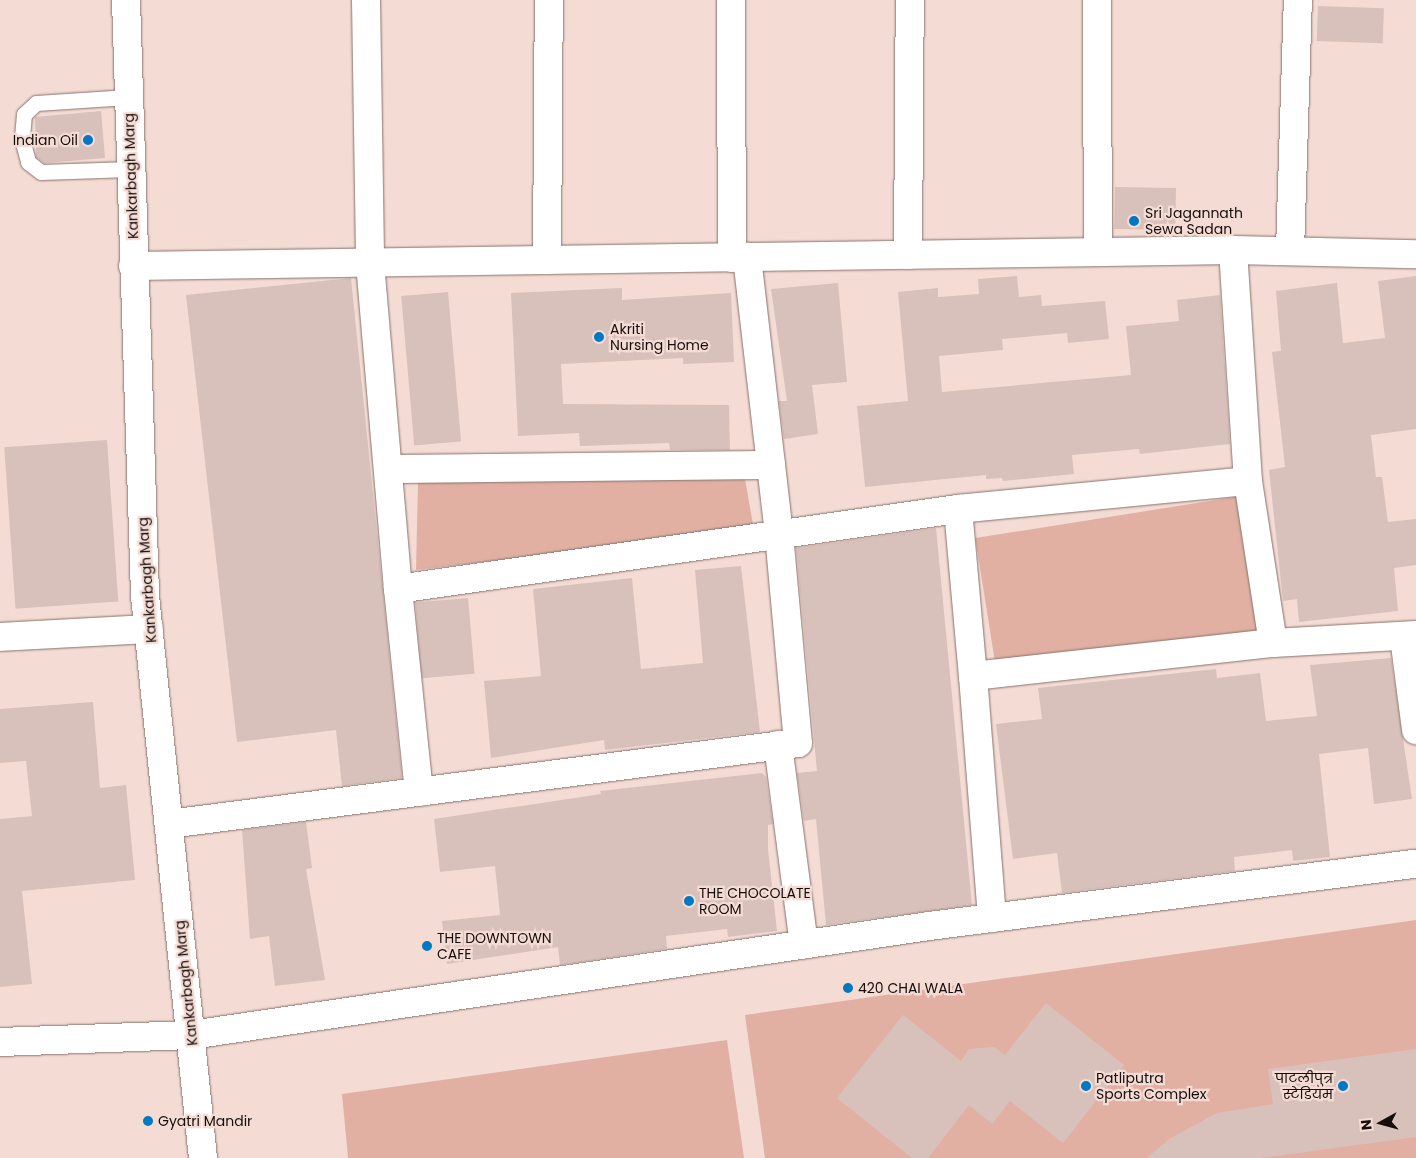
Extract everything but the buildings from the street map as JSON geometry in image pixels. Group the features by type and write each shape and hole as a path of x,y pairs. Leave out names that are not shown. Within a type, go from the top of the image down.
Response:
{"street":[{"name":"Kankarbagh Marg","path":"126,0 133,266 149,629 203,1158"},
{"path":"366,0 370,263 398,589 419,792"},
{"path":"547,260 550,0"},
{"path":"169,824 798,743 771,465 739,257 731,0"},
{"path":"908,255 910,0"},
{"path":"1097,0 1098,252"},
{"path":"1290,251 1298,0"},
{"path":"133,266 1233,250 1416,254"},
{"path":"1233,250 1248,481 1273,643"},
{"path":"388,469 771,465"},
{"path":"398,589 958,509 1248,481"},
{"path":"958,509 974,676 992,918"},
{"path":"0,637 149,629"},
{"path":"974,676 1273,643 1410,636 1416,730"},
{"path":"778,745 804,944"},
{"path":"0,1042 191,1035 804,944 1416,864"}],"lane":[{"path":"128,98 36,103 24,114 22,139 28,162 41,172 130,169"}],"shaded area":[{"path":"745,479 754,530 416,570 418,483"},
{"path":"1241,496 1263,633 997,675 975,538"},
{"name":"Patliputra Sports Complex","path":"1416,920 1416,1158 765,1158 745,1015"},
{"path":"727,1040 744,1158 348,1158 342,1094"}],"place":[{"name":"Indian Oil","path":"88,140"},
{"name":"Sri Jagannath Sewa Sadan","path":"1134,221"},
{"name":"Akriti Nursing Home","path":"599,337"},
{"name":"THE CHOCOLATE ROOM","path":"689,901"},
{"name":"THE DOWNTOWN CAFE","path":"427,946"},
{"name":"420 CHAI WALA","path":"848,988"},
{"name":"Patliputra Sports Complex","path":"1086,1086"},
{"name":"पाटलीपुत्र स्टेडियम","path":"1343,1086"},
{"name":"Gyatri Mandir","path":"148,1121"}]}
